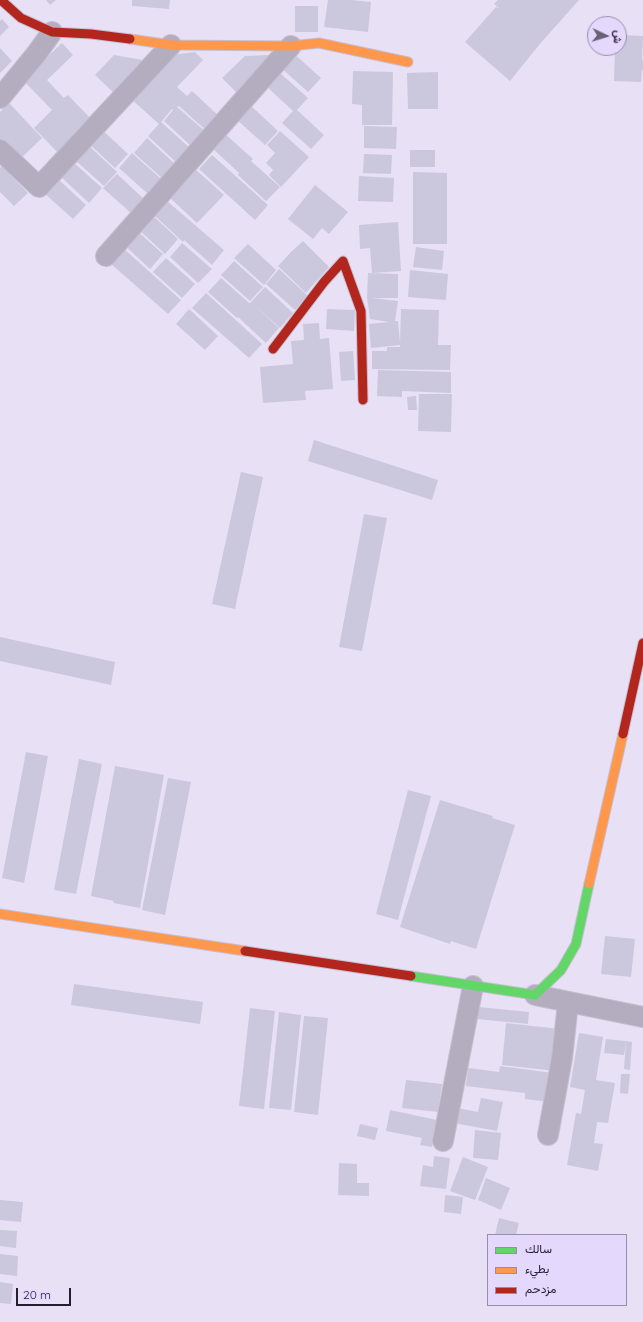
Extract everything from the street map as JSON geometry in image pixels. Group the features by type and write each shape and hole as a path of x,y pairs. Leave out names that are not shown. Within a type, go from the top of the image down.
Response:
{"street":[{"path":"1,0 20,18 52,32 91,34 171,45 291,46 319,42 408,62"},
{"path":"0,98 37,53 52,32"},
{"path":"0,150 39,187 171,45"},
{"path":"106,256 291,46"},
{"path":"273,349 324,282 343,261 361,311 363,400"},
{"path":"535,995 561,970 576,944 643,643"},
{"path":"0,914 535,995 568,1003 643,1017"},
{"path":"443,1141 473,986"},
{"path":"548,1135 562,1058 568,1003"}],"building":[{"path":"46,0 56,0 50,5"},
{"path":"132,0 170,0 169,9 132,6"},
{"path":"328,0 371,2 368,32 324,27"},
{"path":"498,0 579,0 539,45 510,81 465,42 496,7 500,9 494,4"},
{"path":"295,6 318,6 318,32 295,32"},
{"path":"2,19 9,27 0,36 0,21"},
{"path":"627,35 643,36 643,70 641,82 614,81 615,56 627,56"},
{"path":"62,43 73,55 47,80 64,98 68,95 93,121 60,155 34,128 52,110 23,80"},
{"path":"0,48 12,61 0,73"},
{"path":"195,52 203,60 177,87 187,96 192,91 221,118 208,132 179,106 177,107 206,132 192,147 164,121 173,110 172,109 161,122 190,148 177,163 148,136 159,124 130,98 170,55"},
{"path":"292,52 321,78 308,92 279,66"},
{"path":"114,55 143,60 114,93 95,75"},
{"path":"269,55 272,61 239,95 222,78 245,56"},
{"path":"353,71 393,72 392,125 362,125 362,105 352,104"},
{"path":"279,72 308,98 297,110 324,135 311,149 282,123 293,111 266,86"},
{"path":"438,72 438,109 408,109 407,73"},
{"path":"9,103 42,138 16,163 0,146 0,112"},
{"path":"249,104 278,131 265,145 236,119"},
{"path":"364,126 397,127 396,149 364,148"},
{"path":"99,127 128,154 115,168 87,142"},
{"path":"280,131 309,157 281,187 269,175 273,170 266,163 275,153 267,145"},
{"path":"224,133 253,159 251,161 280,187 266,201 211,147"},
{"path":"147,138 176,165 163,179 134,153"},
{"path":"88,145 117,172 104,186 75,160"},
{"path":"410,150 435,150 435,167 410,167"},
{"path":"132,153 161,179 148,194 119,168"},
{"path":"364,154 392,155 391,174 363,173"},
{"path":"212,155 268,205 255,220 199,169"},
{"path":"73,162 102,188 89,203 60,176"},
{"path":"2,166 28,193 14,206 0,192 0,168"},
{"path":"195,169 224,195 197,223 168,196"},
{"path":"413,172 447,173 447,244 413,244"},
{"path":"117,174 145,200 132,214 103,188"},
{"path":"359,176 394,178 393,202 358,201"},
{"path":"57,178 86,205 73,219 44,193"},
{"path":"315,185 348,212 329,234 322,228 313,239 288,219"},
{"path":"167,201 224,250 212,265 184,240 183,242 154,215"},
{"path":"150,213 178,239 165,254 136,227"},
{"path":"398,222 401,271 372,273 370,248 360,249 359,225"},
{"path":"134,228 163,254 150,269 121,242"},
{"path":"303,241 329,267 306,293 278,266"},
{"path":"182,243 212,269 198,283 170,257"},
{"path":"248,244 276,270 264,285 234,258"},
{"path":"416,247 444,251 442,270 413,267"},
{"path":"123,248 181,300 168,314 110,263"},
{"path":"166,258 195,284 182,298 153,272"},
{"path":"234,261 263,287 250,301 221,275"},
{"path":"279,269 308,296 295,310 266,284"},
{"path":"410,270 448,274 446,300 408,297"},
{"path":"368,273 398,274 398,298 372,298 398,301 395,321 398,321 400,343 401,309 439,310 438,345 451,345 450,370 372,369 372,351 387,351 387,347 400,347 400,345 371,348 369,324 389,322 370,319 367,297"},
{"path":"221,278 249,303 251,302 279,328 266,343 208,292"},
{"path":"265,287 293,313 280,328 251,302"},
{"path":"206,293 262,344 249,358 192,308"},
{"path":"189,309 218,336 205,350 176,324"},
{"path":"327,309 355,310 354,331 326,329"},
{"path":"319,323 320,339 329,338 333,389 305,391 306,400 263,403 260,367 293,364 291,341 304,340 303,324"},
{"path":"353,351 355,380 341,381 339,352"},
{"path":"378,370 451,372 451,393 402,391 402,397 377,396"},
{"path":"419,394 452,394 451,432 418,431"},
{"path":"416,396 417,410 408,410 407,397"},
{"path":"314,440 438,480 432,500 308,461"},
{"path":"241,472 263,477 235,609 212,604"},
{"path":"364,514 387,518 362,651 339,647"},
{"path":"0,637 115,662 111,685 0,661"},
{"path":"26,752 48,756 24,883 2,878"},
{"path":"79,759 102,764 76,894 54,890"},
{"path":"115,766 164,775 140,908 113,903 114,901 91,896"},
{"path":"168,778 191,782 165,915 142,910"},
{"path":"408,790 431,796 398,920 376,914"},
{"path":"440,800 493,816 492,818 515,825 476,949 451,941 450,944 400,927"},
{"path":"605,936 635,939 631,977 601,974"},
{"path":"74,984 203,1002 200,1024 71,1005"},
{"path":"479,1007 529,1012 528,1024 477,1019"},
{"path":"250,1008 275,1011 264,1109 239,1106"},
{"path":"279,1012 301,1015 291,1110 269,1108"},
{"path":"304,1016 328,1018 318,1115 294,1112"},
{"path":"506,1023 560,1029 556,1071 502,1065"},
{"path":"579,1033 603,1037 596,1080 615,1083 608,1123 597,1122 594,1143 603,1144 598,1171 567,1165 576,1113 581,1114 585,1090 570,1087"},
{"path":"606,1039 626,1041 624,1055 604,1053"},
{"path":"626,1041 632,1042 630,1070 624,1069"},
{"path":"500,1066 553,1073 550,1102 525,1099 525,1093 466,1086 468,1068 499,1072"},
{"path":"621,1074 630,1074 628,1094 620,1093"},
{"path":"406,1080 442,1084 438,1112 402,1108"},
{"path":"481,1098 503,1102 497,1131 454,1123 457,1108 478,1112"},
{"path":"390,1110 437,1120 432,1147 420,1145 422,1138 386,1131"},
{"path":"360,1124 378,1128 375,1140 357,1136"},
{"path":"475,1130 501,1133 498,1160 473,1158"},
{"path":"434,1156 450,1158 446,1189 420,1186 423,1165 433,1167"},
{"path":"463,1157 488,1167 475,1200 450,1191"},
{"path":"339,1163 357,1164 357,1183 369,1183 369,1196 338,1195"},
{"path":"486,1178 510,1188 501,1210 478,1200"},
{"path":"445,1195 463,1197 461,1214 444,1212"},
{"path":"0,1200 23,1202 21,1222 0,1220"},
{"path":"499,1218 519,1223 516,1234 495,1234"},
{"path":"0,1230 17,1231 16,1248 0,1246"},
{"path":"0,1254 18,1256 17,1276 0,1274"},
{"path":"0,1282 13,1284 11,1304 0,1303"}],"traffic: fast":[{"path":"411,976 535,995 561,970 576,944 589,884"}],"traffic: slow":[{"path":"130,39 171,45 291,46 319,43 408,62"},
{"path":"589,884 623,734"},
{"path":"0,914 245,951"}],"traffic: jam":[{"path":"1,0 21,18 52,32 91,34 130,39"},
{"path":"273,349 324,282 343,261 361,311 363,400"},
{"path":"623,734 643,643"},
{"path":"245,951 411,976"}]}
